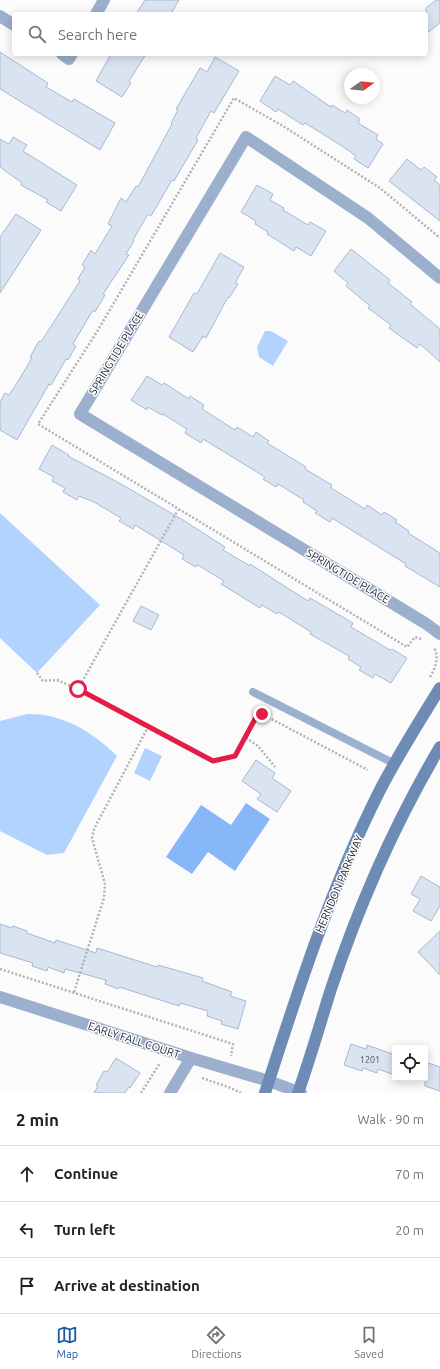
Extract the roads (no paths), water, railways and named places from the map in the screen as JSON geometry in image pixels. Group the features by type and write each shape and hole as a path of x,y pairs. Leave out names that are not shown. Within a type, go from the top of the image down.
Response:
{"main road":[{"name":"HERNDON PARKWAY","path":"265,1093 321,926 367,817 395,764 440,688"},
{"path":"299,1093 334,982 364,901 396,829 440,747"}],"street":[{"path":"97,12 104,0"},
{"path":"0,16 12,24"},
{"name":"SPRINGTIDE PLACE","path":"440,278 368,218 246,137 80,414 425,623 440,634"},
{"name":"EARLY FALL COURT","path":"0,997 167,1051 269,1081 299,1093"},
{"path":"170,1093 191,1058"}],"lane":[{"path":"253,692 395,764"}]}
